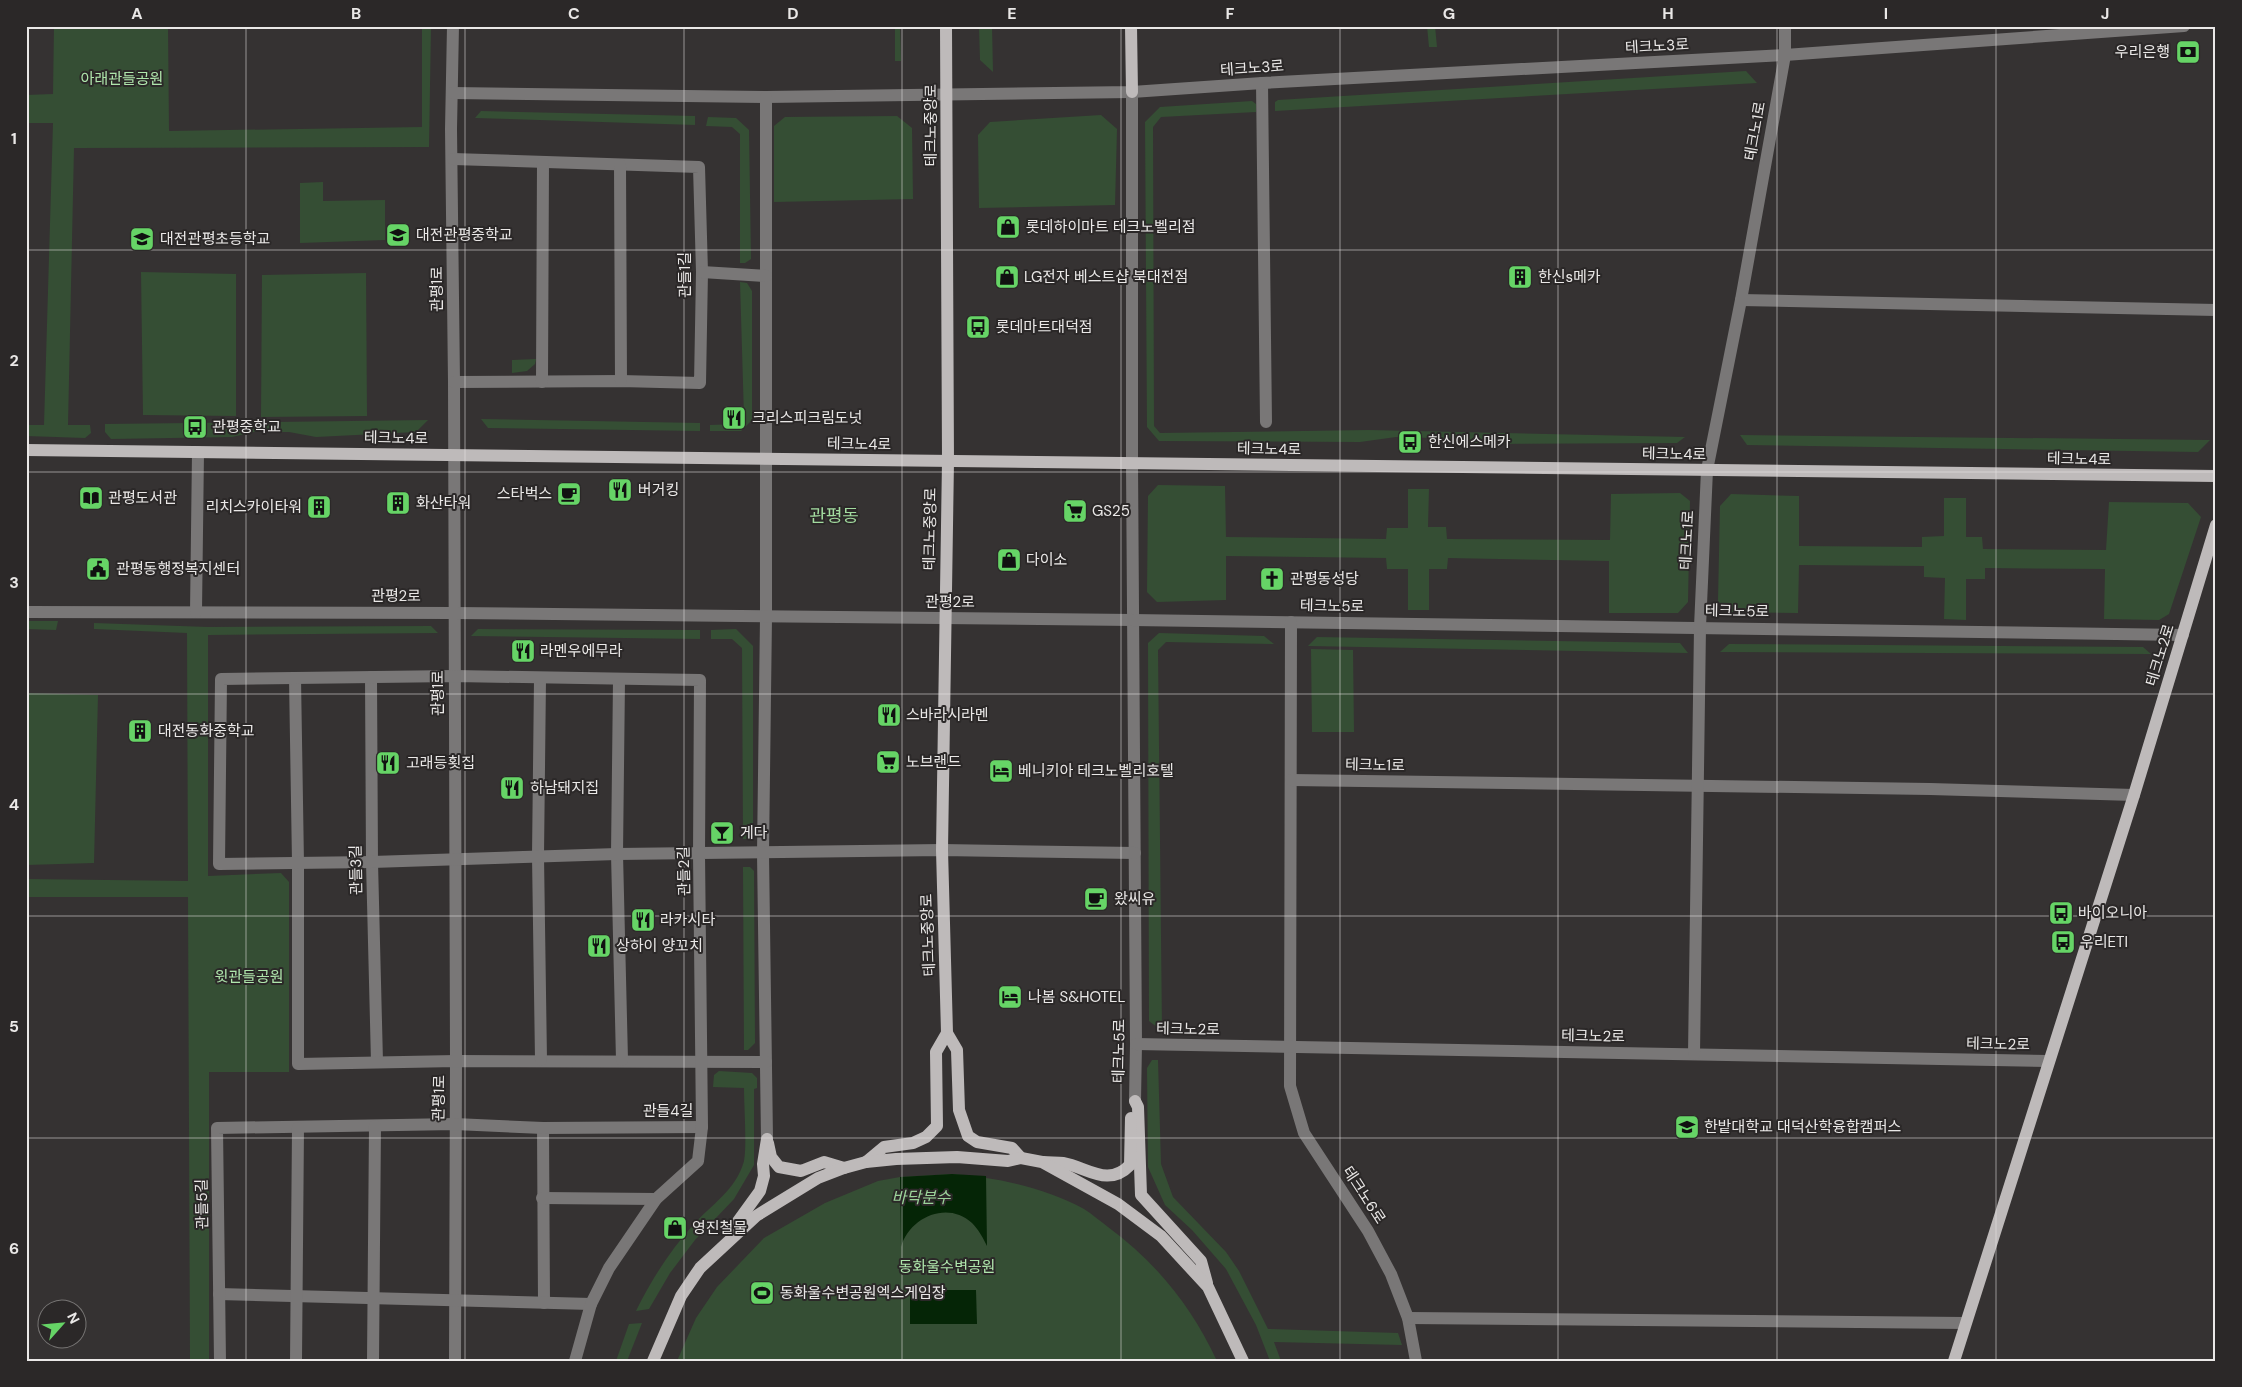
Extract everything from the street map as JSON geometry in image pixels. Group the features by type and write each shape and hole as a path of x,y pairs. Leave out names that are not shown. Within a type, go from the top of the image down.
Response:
{"main road":[{"name":"테크노중앙로","path":"946,26 948,461 942,850 948,1033"},
{"path":"1131,26 1132,92"},
{"name":"테크노4로","path":"26,450 2216,476"},
{"name":"테크노2로","path":"1954,1361 2134,795 2216,524"},
{"path":"866,1162 884,1147 913,1142 926,1137 937,1126 936,1052 948,1033 957,1050 959,1110 968,1136 977,1142 1012,1148 1021,1158"},
{"path":"653,1361 681,1296 700,1268 718,1249 756,1216 818,1178 866,1162 920,1158 973,1158 1008,1161 1021,1158 1042,1162 1064,1163 1100,1175 1117,1175 1130,1165 1130,1111 1135,1101"},
{"path":"1135,1101 1138,1107 1141,1196 1201,1261 1208,1287 1243,1361"},
{"path":"767,1139 771,1156 779,1167 801,1171 824,1162 844,1168"},
{"path":"718,1249 760,1191 764,1176 763,1164 767,1139"},
{"path":"1042,1162 1118,1204 1138,1218 1178,1253 1208,1287"}],"street":[{"name":"관평1로","path":"453,26 455,1361"},
{"name":"테크노1로","path":"1694,1054 1700,627 1707,470 1741,300 1785,55 1785,26"},
{"name":"테크노3로","path":"452,93 766,97 1132,92 1262,83 1785,55 2184,26"},
{"path":"1262,83 1266,422"},
{"path":"1132,92 1132,620"},
{"path":"766,97 766,617 763,853 767,1139"},
{"name":"관들1길","path":"453,159 700,167 702,272 700,384 620,381 454,382"},
{"path":"542,382 543,163"},
{"path":"620,165 620,381"},
{"path":"702,272 766,276"},
{"path":"1741,300 2216,310"},
{"path":"196,612 198,452"},
{"name":"관평2로","path":"26,612 454,613 1132,620"},
{"name":"테크노5로","path":"1135,1101 1135,853 1132,620 2183,635"},
{"name":"테크노5로","path":"1289,1048 1291,622"},
{"path":"455,676 221,679 219,864 372,862 617,854 942,850 1135,853"},
{"name":"관들2길","path":"455,676 540,679 700,680 699,854 702,1127"},
{"name":"관들3길","path":"371,677 372,862 377,1062"},
{"path":"295,678 298,863 298,1064 456,1060 766,1062"},
{"path":"540,679 538,856 541,1060"},
{"path":"619,680 617,854 622,1060"},
{"name":"테크노1로","path":"1291,780 1930,789 2134,795"},
{"name":"테크노2로","path":"1136,1044 2049,1061"},
{"name":"테크노6로","path":"1289,1048 1290,1086 1304,1133 1381,1254 1391,1274 1408,1318 1416,1361"},
{"name":"관들5길","path":"220,1361 216,1128 455,1124"},
{"name":"관들4길","path":"455,1124 543,1128 702,1127 698,1161 656,1199 609,1268 591,1304 575,1361"},
{"path":"373,1361 372,1298 375,1126"},
{"path":"296,1361 298,1128"},
{"path":"543,1128 544,1303"},
{"path":"542,1198 656,1199"},
{"path":"219,1294 591,1304"},
{"path":"1408,1318 1965,1323"}],"green space":[{"name":"아래관들공원","path":"54,26 168,26 169,131 422,127 422,26 431,26 429,147 74,148 68,425 90,425 91,433 85,438 26,436 26,425 44,425 53,123 26,123 26,95 53,94"},
{"path":"895,26 900,26 901,61 895,61"},
{"path":"979,26 992,26 993,72 980,60"},
{"path":"1427,26 1435,26 1437,47 1429,47"},
{"path":"1746,71 1757,83 1275,111 1275,102 1278,100"},
{"path":"1252,101 1256,104 1256,112 1161,117 1153,127 1154,426 1160,433 1369,430 1685,437 1677,443 1471,444 1435,438 1396,437 1360,442 1159,441 1147,427 1145,122 1160,107"},
{"path":"481,111 695,116 695,125 475,118"},
{"path":"1101,115 1117,129 1115,205 979,208 978,135 990,122"},
{"path":"897,116 912,128 913,199 774,202 774,126 785,117"},
{"path":"708,117 736,118 749,130 751,259 745,263 740,263 740,134 732,127 706,126"},
{"path":"323,182 323,201 385,200 385,240 300,243 300,183"},
{"path":"141,272 236,274 236,416 143,415"},
{"path":"366,273 367,416 261,417 262,275"},
{"path":"740,282 747,283 752,291 752,420 741,431 710,431 710,425 736,424 744,417"},
{"path":"536,359 535,364 527,371 512,373 512,360"},
{"path":"481,419 700,423 700,431 488,428"},
{"path":"428,420 416,432 316,437 289,432 254,432 232,437 111,439 105,432 105,424"},
{"path":"1740,435 2210,440 2198,452 1747,445"},
{"path":"1158,485 1225,486 1226,537 1386,539 1387,528 1408,528 1408,489 1429,489 1428,527 1446,527 1447,539 1610,540 1611,494 1680,493 1690,501 1688,602 1678,613 1609,613 1609,561 1448,558 1447,569 1429,569 1429,610 1408,610 1408,569 1387,569 1386,558 1226,556 1226,600 1157,602 1147,592 1148,496"},
{"path":"1731,494 1799,496 1799,546 1922,547 1922,537 1944,536 1944,498 1966,498 1966,537 1982,537 1983,549 2106,550 2109,502 2188,503 2201,517 2169,614 2159,620 2104,619 2105,569 1985,568 1985,579 1966,579 1966,620 1944,619 1945,578 1924,577 1924,566 1799,565 1798,613 1729,612 1718,601 1720,506"},
{"path":"26,621 58,621 56,630 26,629"},
{"name":"윗관들공원","path":"94,623 208,627 431,626 438,633 208,635 208,876 281,873 289,882 289,1072 209,1072 209,1361 190,1361 188,897 26,897 26,879 188,881 187,633 94,629"},
{"path":"478,629 700,630 700,639 471,636"},
{"path":"736,629 753,646 753,834 749,839 743,839 742,648 732,639 711,639 711,630"},
{"path":"1159,633 1264,636 1274,644 1166,642 1158,650 1162,1031 1149,1021 1148,643"},
{"path":"1317,637 1680,643 1688,653 1308,646"},
{"path":"1729,644 2143,647 2151,654 1720,652"},
{"path":"1311,649 1353,650 1354,732 1312,732"},
{"path":"26,693 98,695 94,863 26,865"},
{"path":"743,867 750,867 754,871 755,1043 748,1050 744,1050"},
{"path":"1152,1060 1158,1060 1161,1164 1173,1197 1226,1252 1239,1271 1268,1329 1398,1333 1402,1345 1274,1342 1281,1361 1270,1361 1256,1325 1226,1269 1192,1230 1165,1205 1148,1167 1147,1068"},
{"path":"719,1071 752,1073 757,1078 757,1088 754,1089 754,1165 734,1199 695,1240 670,1273 649,1309 636,1311 669,1255 693,1225 723,1196 735,1180 744,1161 744,1088 713,1087 714,1075"},
{"name":"동화울수변공원","path":"952,1174 1003,1181 1036,1189 1069,1202 1090,1213 1142,1255 1171,1287 1196,1322 1217,1361 677,1361 696,1318 717,1287 764,1238 825,1203 878,1181 900,1177"},
{"path":"642,1323 627,1361 616,1361 629,1324"}],"water":[{"name":"바닥분수","path":"952,1174 986,1176 987,1246 972,1223 962,1216 941,1213 920,1221 905,1237 901,1247 900,1177"},
{"path":"910,1290 976,1290 977,1324 910,1324"}],"place":[{"name":"우리은행","path":"2188,52"},
{"name":"롯데하이마트 테크노벨리점","path":"1008,227"},
{"name":"대전관평중학교","path":"398,235"},
{"name":"대전관평초등학교","path":"142,239"},
{"name":"LG전자 베스트샵 북대전점","path":"1007,277"},
{"name":"한신s메카","path":"1520,277"},
{"name":"롯데마트대덕점","path":"978,327"},
{"name":"크리스피크림도넛","path":"734,418"},
{"name":"관평중학교","path":"195,427"},
{"name":"한신에스메카","path":"1410,442"},
{"name":"버거킹","path":"620,490"},
{"name":"스타벅스","path":"569,494"},
{"name":"관평도서관","path":"91,498"},
{"name":"화산타워","path":"398,503"},
{"name":"리치스카이타워","path":"319,507"},
{"name":"GS25","path":"1075,511"},
{"name":"다이소","path":"1009,560"},
{"name":"관평동행정복지센터","path":"98,569"},
{"name":"관평동성당","path":"1272,579"},
{"name":"라멘우에무라","path":"523,651"},
{"name":"스바라시라멘","path":"889,715"},
{"name":"대전동화중학교","path":"140,731"},
{"name":"노브랜드","path":"888,762"},
{"name":"고래등횟집","path":"388,763"},
{"name":"베니키아 테크노벨리호텔","path":"1001,771"},
{"name":"하남돼지집","path":"512,788"},
{"name":"게다","path":"722,833"},
{"name":"왔씨유","path":"1096,899"},
{"name":"바이오니아","path":"2061,913"},
{"name":"라카시타","path":"643,920"},
{"name":"우리ETI","path":"2063,942"},
{"name":"상하이 양꼬치","path":"599,946"},
{"name":"나봄 S&HOTEL","path":"1010,997"},
{"name":"한밭대학교 대덕산학융합캠퍼스","path":"1687,1127"},
{"name":"영진철물","path":"675,1228"},
{"name":"동화울수변공원엑스게임장","path":"762,1293"}],"district":[{"name":"관평동","path":"834,516"}]}
